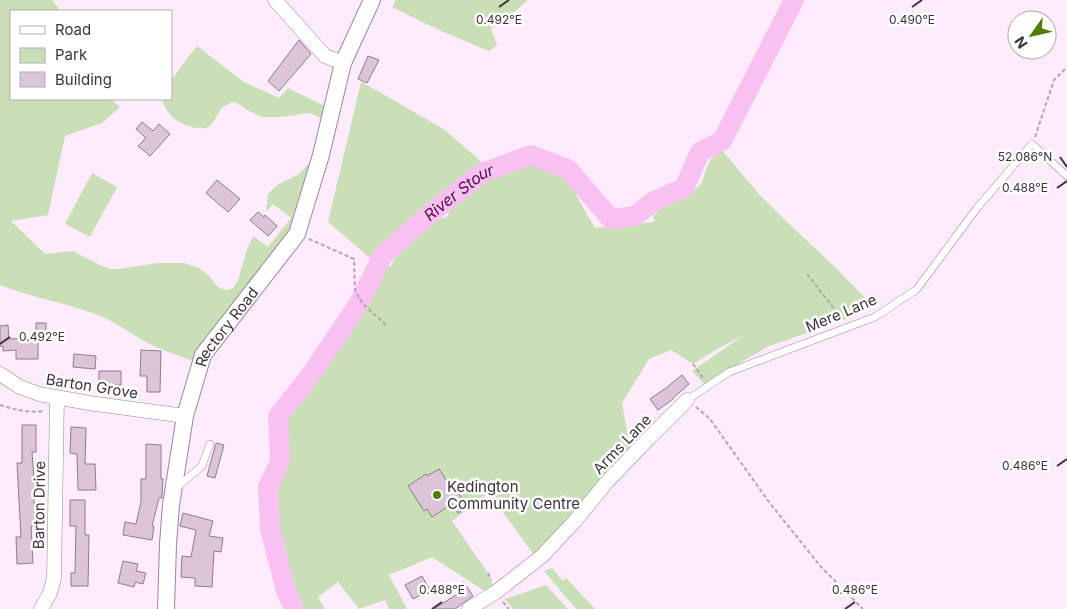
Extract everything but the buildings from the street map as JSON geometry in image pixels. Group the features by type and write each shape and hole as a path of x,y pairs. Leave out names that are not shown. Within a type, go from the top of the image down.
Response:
{"street":[{"path":"275,0 326,56 343,63"},
{"name":"Rectory Road","path":"166,609 168,544 174,490 185,416 203,354 297,234 320,155 343,63 362,18 372,0"},
{"name":"Barton Grove","path":"0,374 20,387 57,403 185,416"},
{"name":"Arms Lane","path":"469,609 496,592 530,561 542,556 574,522 606,483 687,400"},
{"name":"Barton Drive","path":"40,609 50,593 54,578 57,403"}],"lane":[{"path":"1032,144 1067,176"},
{"name":"Mere Lane","path":"687,400 729,372 875,316 917,289 977,208 1032,144"},
{"path":"174,490 202,466 210,444"}],"path":[{"path":"1032,144 1054,80 1067,67"},
{"path":"297,234 354,259 355,291 363,304 386,325"},
{"path":"808,274 848,327"},
{"path":"693,364 708,386"},
{"path":"687,400 710,419 769,502 821,567 863,609"},
{"path":"0,405 34,412 57,403"}],"green space":[{"path":"0,0 52,0 60,10 10,10 10,100 112,100 120,107 102,123 65,136 48,215 11,221 45,254 73,251 111,269 158,263 184,263 199,268 218,287 228,290 234,287 238,280 253,236 268,247 291,218 273,204 266,212 268,194 277,185 299,174 316,156 301,221 197,360 190,360 155,346 100,316 0,285"},
{"path":"396,0 528,0 504,21 491,29 497,45 489,51 439,30 392,7"},
{"path":"197,46 244,82 279,98 288,88 327,107 324,122 319,117 310,113 262,117 232,102 222,108 208,127 192,127 177,121 166,110 162,100 172,100 172,80"},
{"path":"361,82 445,130 485,165 474,171 398,237 388,255 377,263 390,267 402,246 434,221 448,216 451,204 469,189 489,180 490,175 507,166 522,162 539,162 555,165 569,171 589,190 579,194 575,193 595,228 655,222 653,216 669,200 680,194 692,192 702,183 711,159 722,150 758,193 874,307 841,321 767,347 704,384 692,371 744,335 693,364 671,350 649,359 622,403 630,449 594,492 534,555 489,493 452,521 488,573 496,592 486,592 432,557 389,575 407,609 389,609 385,600 359,609 338,582 318,597 325,609 287,609 266,556 262,518 267,483 275,460 275,420 280,406 307,373 376,263 328,222"},
{"path":"92,173 117,187 90,237 65,224"},
{"path":"552,568 563,581 566,578 558,569 595,609 576,609 544,571"},
{"path":"546,585 568,609 513,609 505,599"}],"waterway":[{"name":"River Stour","path":"294,609 286,591 270,528 268,487 280,462 278,416 308,379 359,303 383,255 437,208 482,173 531,155 568,169 611,219 635,216 654,201 684,188 700,152 722,141 794,0"}],"place":[{"name":"Kedington Community Centre","path":"437,495"}]}
